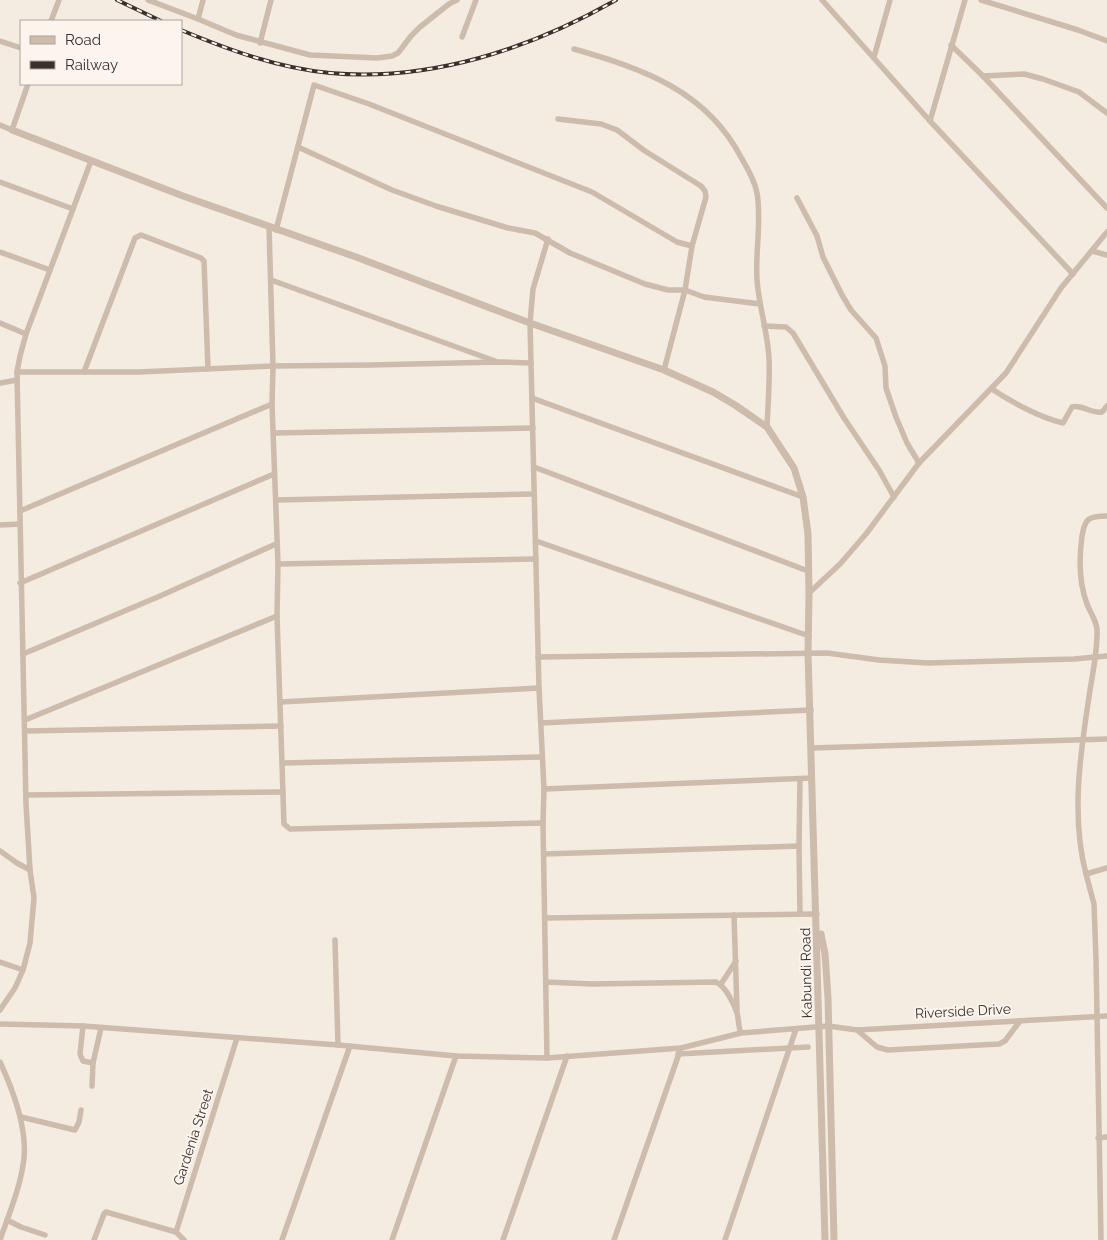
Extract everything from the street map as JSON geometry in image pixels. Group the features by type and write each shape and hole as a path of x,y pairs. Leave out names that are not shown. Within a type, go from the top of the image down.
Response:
{"street":[{"path":"51,20 59,0"},
{"path":"148,0 236,35 310,55 377,58 392,56 398,53 410,36 420,27 457,0"},
{"path":"198,19 203,0"},
{"path":"260,42 271,0"},
{"path":"462,37 476,0"},
{"path":"874,58 890,0"},
{"path":"930,121 965,0"},
{"path":"981,0 1107,41"},
{"path":"824,1 930,121 1073,274"},
{"path":"0,41 20,48"},
{"path":"951,45 983,76 1107,208"},
{"path":"574,49 601,57 664,81 701,106 720,123 733,141 748,169 757,192 759,210 757,278 769,357 767,426"},
{"path":"983,76 1024,74 1043,79 1079,92 1107,113"},
{"path":"12,130 28,85"},
{"path":"543,823 290,829 284,824 272,404 271,280 273,228 298,147 314,86 369,104 592,192 677,242 692,246"},
{"path":"558,119 601,124 617,130 645,151 701,186 705,191 706,197 692,246 685,290 664,370"},
{"path":"0,125 182,196 356,257 530,323 664,370 722,397 767,426 794,468 803,497 808,534 810,593 808,653 817,914 545,918"},
{"path":"298,147 392,190 436,206 508,228 535,233 570,253 645,284 668,290 685,290 704,297 760,304"},
{"path":"0,1010 15,988 23,970 30,943 34,898 30,870 26,795 17,372 26,334 91,160"},
{"path":"0,182 73,209"},
{"path":"797,198 817,236 823,257 842,295 851,310 876,338 885,366 886,388 907,443 919,463"},
{"path":"810,593 840,564 919,463 992,389 1017,357 1046,310 1107,232"},
{"path":"84,372 135,238 141,235 201,258 204,261 208,369"},
{"path":"546,1058 544,789 538,657 530,304 548,239"},
{"path":"1092,251 1107,255"},
{"path":"0,252 50,270"},
{"path":"271,280 499,362"},
{"path":"0,323 26,334"},
{"path":"764,326 786,327 793,333 894,497"},
{"path":"17,372 139,372 273,366 531,363"},
{"path":"0,383 17,380"},
{"path":"992,389 1004,397 1051,420 1063,423 1072,407 1076,405 1096,413 1102,412 1107,406"},
{"path":"532,398 803,497"},
{"path":"20,511 272,404"},
{"path":"274,434 533,428"},
{"path":"534,468 808,570"},
{"path":"20,583 274,474"},
{"path":"276,500 534,494"},
{"path":"1100,1240 1094,904 1081,856 1078,814 1084,740 1095,658 1097,627 1086,603 1080,578 1082,537 1086,521 1091,517 1107,516"},
{"path":"0,525 20,524"},
{"path":"536,541 809,636"},
{"path":"23,654 276,544"},
{"path":"278,564 536,558"},
{"path":"25,720 277,616"},
{"path":"538,657 827,653 879,660 928,663 1095,658 1107,656"},
{"path":"281,702 539,688"},
{"path":"541,723 811,710"},
{"path":"25,731 281,726"},
{"path":"811,748 950,742 1107,739"},
{"path":"283,763 542,757"},
{"path":"544,789 812,778"},
{"path":"800,779 800,914"},
{"path":"26,795 283,792"},
{"path":"544,854 799,846"},
{"path":"0,851 30,870"},
{"path":"1086,874 1107,868"},
{"name":"Kabundi Road","path":"817,914 825,954 834,1240"},
{"name":"Kabundi Road","path":"817,914 825,1240"},
{"path":"734,915 738,1026 741,1033"},
{"path":"335,940 338,1045"},
{"path":"720,984 736,961"},
{"path":"0,962 23,970"},
{"path":"546,982 592,984 710,982 720,984 738,1014"},
{"name":"Riverside Drive","path":"679,1051 741,1033 828,1026 856,1030 1107,1016"},
{"path":"856,1030 877,1047 888,1050 999,1044 1005,1041 1020,1020"},
{"path":"0,1024 83,1026 338,1045 456,1056 546,1058 808,1047"},
{"path":"83,1026 80,1054 83,1061 93,1063"},
{"path":"92,1086 93,1063 101,1028"},
{"path":"725,1240 796,1029"},
{"name":"Gardenia Street","path":"176,1232 238,1038"},
{"path":"282,1240 350,1046"},
{"path":"614,1240 679,1051"},
{"path":"392,1240 456,1056"},
{"path":"503,1240 567,1056"},
{"path":"0,1062 20,1118 24,1158 21,1174 0,1240"},
{"path":"20,1118 75,1130 79,1122 81,1110"},
{"path":"1098,1138 1107,1137"},
{"path":"94,1240 106,1212 176,1232 184,1240"},
{"path":"7,1220 45,1235"}],"railway":[{"path":"117,0 159,20"},
{"path":"182,30 236,51 311,71 367,74 405,72 442,67 514,47 583,18 616,0"}]}
